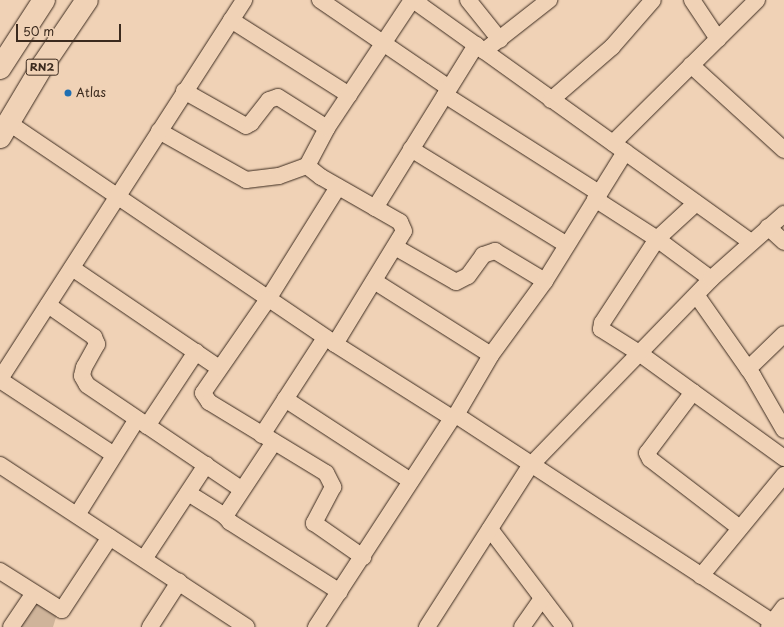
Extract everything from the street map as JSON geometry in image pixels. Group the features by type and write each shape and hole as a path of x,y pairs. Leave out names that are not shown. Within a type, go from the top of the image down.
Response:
{"highway":[{"name":"RN2","path":"0,68 44,0"},
{"name":"RN2","path":"5,130 43,65 87,0"}],"street":[{"path":"114,455 0,380 158,131 244,0"},
{"path":"320,0 597,196 711,280"},
{"path":"158,131 246,180 279,176 307,166 327,128 412,0 751,242"},
{"path":"468,0 500,40"},
{"path":"375,208 447,91 480,48 500,40 549,0"},
{"path":"551,100 612,47 653,0"},
{"path":"692,0 718,40"},
{"path":"316,627 454,417 491,355 545,281 597,196 619,148 691,66 757,0"},
{"path":"231,20 348,95"},
{"path":"691,66 784,150"},
{"path":"184,91 246,126 251,123 269,100 278,97 327,128"},
{"path":"5,130 116,197 330,341 454,417 701,576 774,625 784,607"},
{"path":"411,149 567,245"},
{"path":"225,516 268,438 286,399 374,281 404,231 403,226 338,187 307,166"},
{"path":"338,187 268,299 203,393 209,402 326,473 331,479 333,487 314,523 363,557"},
{"path":"696,203 657,240 600,326 601,329 640,353 784,458"},
{"path":"427,627 530,466 711,280 751,242 784,214"},
{"path":"768,227 784,242"},
{"path":"395,247 456,282 468,276 482,255 494,251 545,281"},
{"path":"72,268 219,368"},
{"path":"374,281 491,355"},
{"path":"697,296 748,369 784,430"},
{"path":"48,305 94,337 97,344 84,367 82,376 87,385 241,489"},
{"path":"748,369 784,334"},
{"path":"77,515 114,455 142,422 196,352"},
{"path":"693,392 647,453 650,459 740,528"},
{"path":"286,399 411,482"},
{"path":"0,465 247,627"},
{"path":"144,559 206,465"},
{"path":"701,576 784,475"},
{"path":"188,493 225,516 230,522 340,592"},
{"path":"490,529 564,627"},
{"path":"0,571 62,610 110,537"},
{"path":"150,627 179,582"},
{"path":"11,627 34,593"},
{"path":"522,627 542,598"}],"shaded area":[{"path":"37,602 57,614 53,627 12,627"}],"place":[{"name":"Atlas","path":"68,93"}]}
